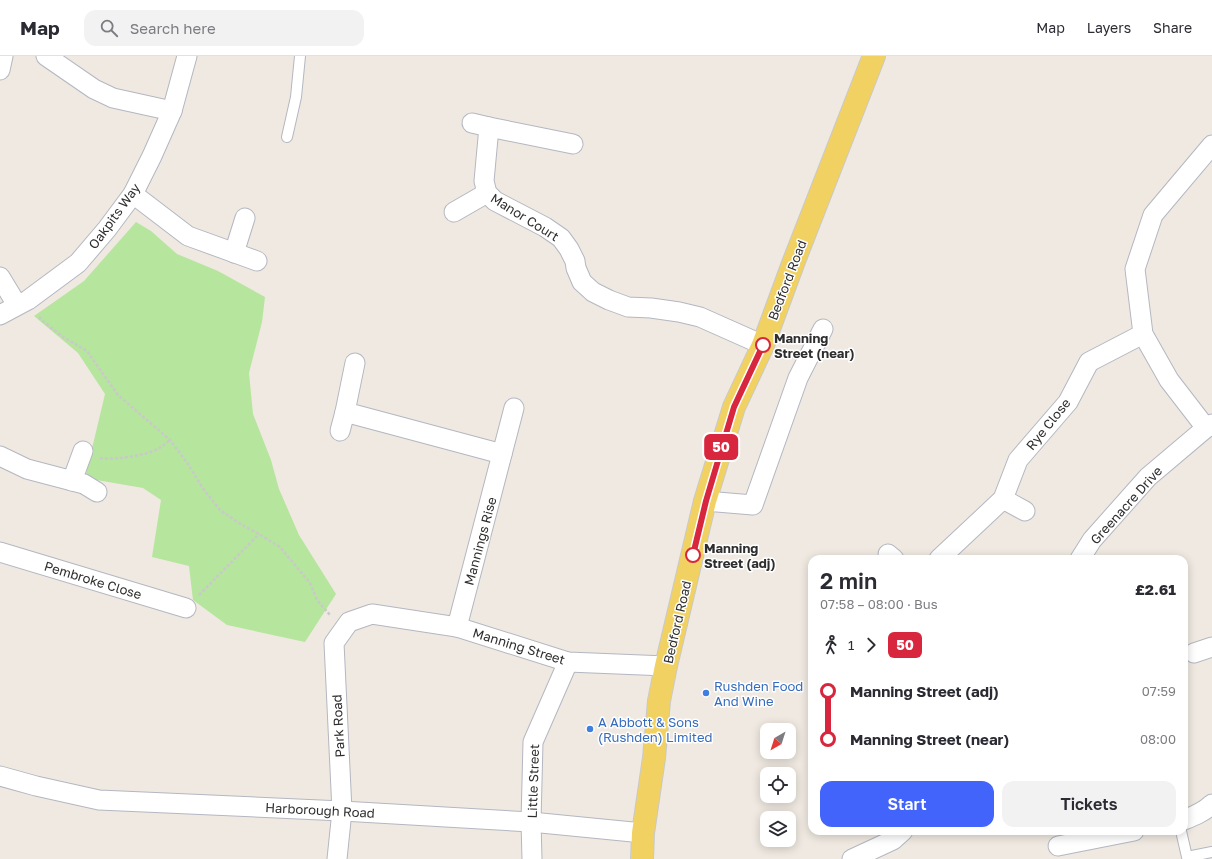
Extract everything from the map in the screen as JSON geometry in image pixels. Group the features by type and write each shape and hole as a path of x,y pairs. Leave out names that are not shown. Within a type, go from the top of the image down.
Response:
{"main road":[{"name":"Bedford Road","path":"642,859 643,833 654,758 659,701 706,501 734,407 763,345 874,56"}],"street":[{"path":"0,70 3,56"},
{"path":"46,56 94,89 113,98 172,111"},
{"name":"Oakpits Way","path":"0,315 22,302 78,263 107,229 133,194 172,111 187,56"},
{"name":"Manor Court","path":"573,144 481,125 484,181 487,193 495,201 545,227 561,238 575,261 576,268 582,282 593,292 628,307 651,308 679,312 700,318 763,345"},
{"path":"1209,426 1169,380 1143,334 1135,269 1153,215 1212,145"},
{"name":"Manor Court","path":"454,212 487,193"},
{"path":"133,194 188,236 256,261"},
{"path":"234,253 245,218"},
{"path":"0,277 22,302"},
{"path":"706,501 753,505 798,378 823,329"},
{"name":"Rye Close","path":"945,553 1003,499 1018,460 1068,402 1089,362 1143,334"},
{"path":"340,431 355,363"},
{"name":"Mannings Rise","path":"457,627 514,408"},
{"path":"345,412 502,454"},
{"name":"Greenacre Drive","path":"1083,555 1092,540 1148,477 1209,426"},
{"path":"72,481 83,451"},
{"path":"0,456 27,469 84,484 97,492"},
{"path":"1003,499 1025,511"},
{"name":"Pembroke Close","path":"0,552 186,608"},
{"name":"Manning Street","path":"372,614 457,627 568,662 666,666"},
{"name":"Park Road","path":"337,859 342,811 334,643 349,622 372,614"},
{"path":"1194,653 1212,647"},
{"name":"Little Street","path":"532,859 532,742 568,662"},
{"name":"Harborough Road","path":"0,776 36,786 99,800 342,811 531,822 643,833"},
{"path":"1188,819 1195,816 1212,804"},
{"path":"852,859 893,840 899,835"},
{"path":"1058,846 1114,835"}],"lane":[{"path":"286,137 296,97 300,56"},
{"path":"1182,835 1187,858 1212,852"}],"path":[{"path":"22,302 63,337 87,351 118,394 170,440 188,464 202,487 220,510 280,547 310,583 317,600 335,622 344,630"},
{"path":"83,451 97,458 108,459 138,455 159,448 170,440"},
{"path":"186,608 259,534"}],"green space":[{"path":"136,222 151,231 177,254 218,271 265,297 262,322 249,373 253,414 271,460 279,489 299,535 336,594 305,642 227,625 193,600 189,566 152,557 161,500 143,488 85,478 105,394 78,353 34,316 84,281"}],"bus line":[{"name":"50","path":"693,555 706,501 734,407 763,345"}],"place":[{"name":"Manning Street (near)","path":"763,345"},
{"name":"Manning Street (adj)","path":"693,555"},
{"name":"Rushden Food And Wine","path":"706,693"},
{"name":"A Abbott & Sons (Rushden) Limited","path":"590,729"}]}
